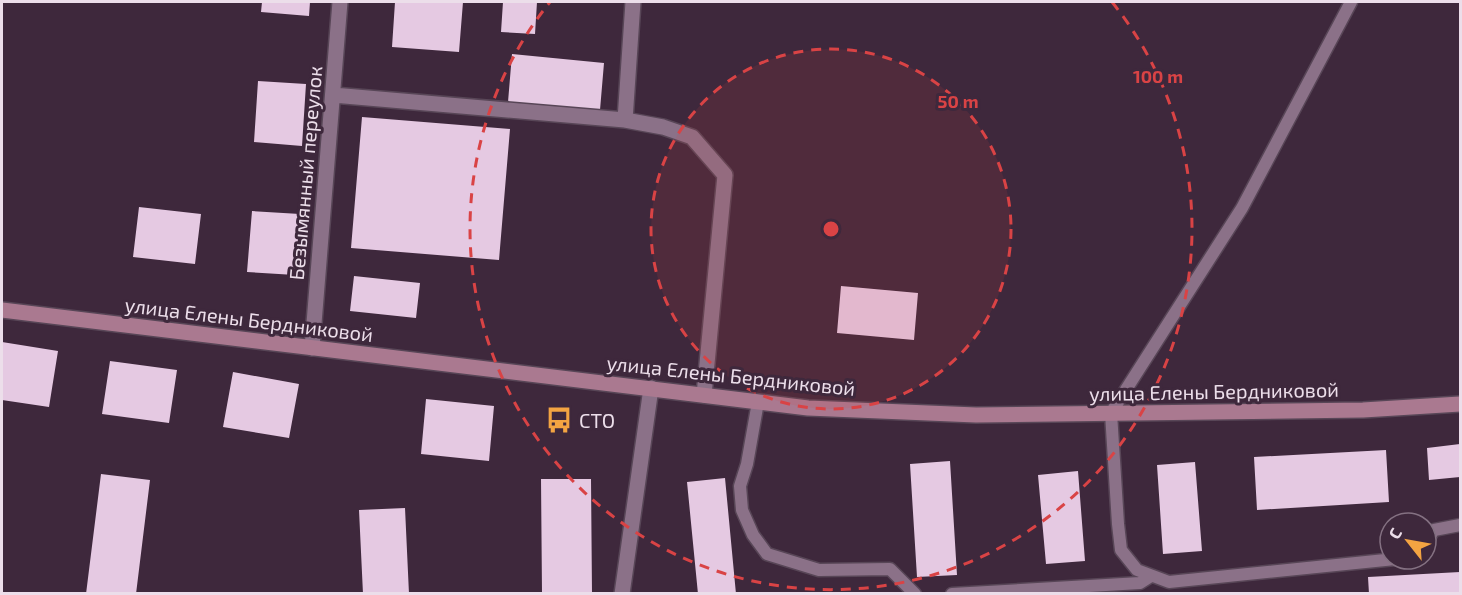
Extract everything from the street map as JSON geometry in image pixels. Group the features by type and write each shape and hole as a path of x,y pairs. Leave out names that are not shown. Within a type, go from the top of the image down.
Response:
{"street":[{"name":"Безымянный переулок","path":"312,348 340,2"},
{"path":"625,120 633,2"},
{"path":"333,95 625,120 663,127 692,136 725,176 704,394"},
{"name":"улица Елены Бердниковой","path":"2,310 808,408 976,415 1363,410 1461,404"},
{"path":"622,594 651,388"}],"lane":[{"path":"1351,2 1242,208 1111,413 1121,550 1137,570 1169,582 1378,561"},
{"path":"758,402 747,464 740,486 742,510 753,535 767,554 819,570 890,569 915,594"},
{"path":"1438,529 1461,525"},
{"path":"952,594 1140,583 1150,576"}],"building":[{"path":"262,2 310,2 309,16 261,12"},
{"path":"395,2 463,2 459,52 392,47"},
{"path":"503,2 537,2 535,34 501,32"},
{"path":"512,54 604,63 600,110 508,102"},
{"path":"258,81 306,84 302,146 254,142"},
{"path":"362,117 510,129 499,260 351,248"},
{"path":"139,207 201,214 195,264 133,257"},
{"path":"252,211 300,214 295,275 247,272"},
{"path":"354,276 420,283 416,318 350,311"},
{"path":"841,286 918,293 914,340 837,333"},
{"path":"2,342 58,351 49,407 2,400"},
{"path":"110,361 177,370 169,423 102,414"},
{"path":"233,372 299,384 289,438 223,427"},
{"path":"426,399 494,406 489,461 421,454"},
{"path":"1460,444 1460,477 1429,480 1427,448"},
{"path":"1386,450 1389,502 1257,510 1254,457"},
{"path":"950,461 957,575 917,577 910,464"},
{"path":"1195,462 1202,551 1163,554 1157,465"},
{"path":"1078,471 1085,561 1046,564 1038,475"},
{"path":"101,474 150,480 136,594 86,594"},
{"path":"725,478 736,594 698,594 687,482"},
{"path":"541,479 591,479 592,594 542,594"},
{"path":"405,508 409,594 363,594 359,510"},
{"path":"1460,572 1460,594 1369,594 1368,577"}],"place":[{"name":"СТО","path":"559,420"}]}
